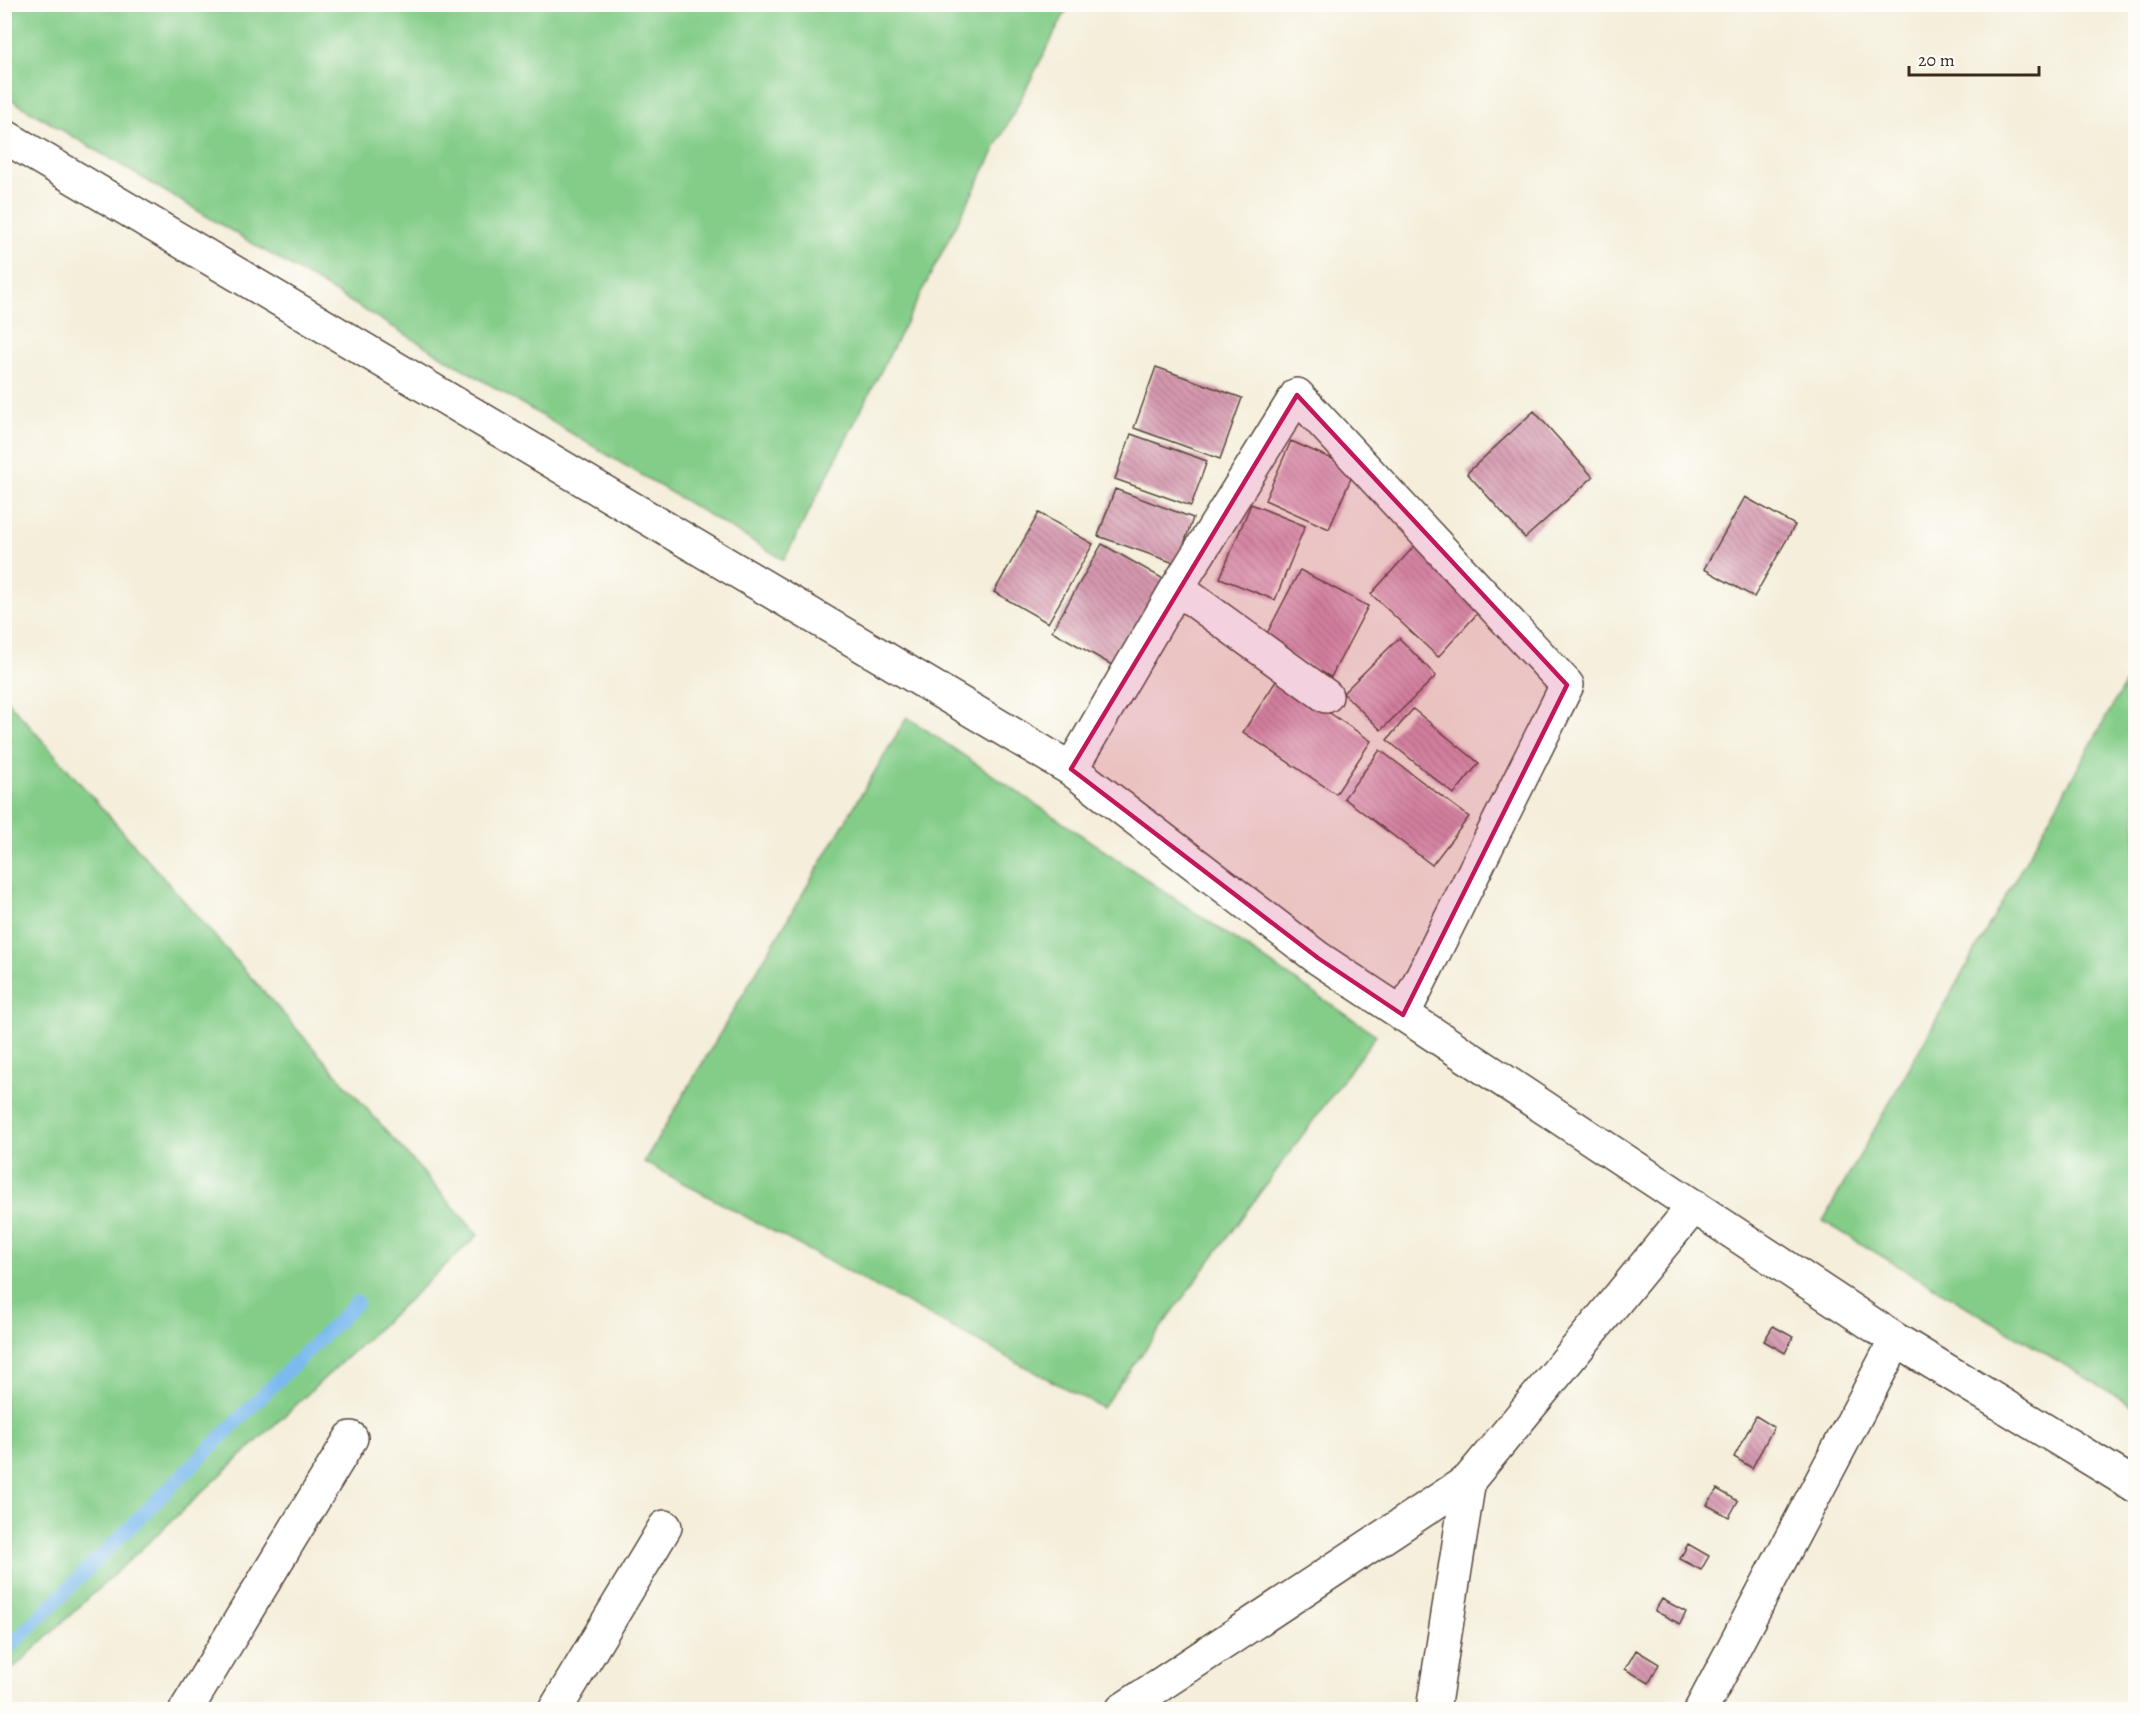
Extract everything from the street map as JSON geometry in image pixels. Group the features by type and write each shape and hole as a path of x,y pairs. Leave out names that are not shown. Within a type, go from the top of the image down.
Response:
{"street":[{"path":"4,136 1071,769 1318,958 1896,1340 2136,1485"},
{"path":"1071,769 1177,588 1297,395 1567,686 1403,1015"},
{"path":"1177,588 1326,696"},
{"path":"1122,1710 1468,1480 1694,1206"},
{"path":"1701,1710 1896,1340"},
{"path":"186,1710 351,1438"},
{"path":"1433,1710 1468,1480"},
{"path":"555,1710 665,1527"}],"highlighted area":[{"path":"1297,395 1567,685 1403,1015 1318,958 1071,769"}],"green space":[{"path":"5,4 1069,5 784,560 5,96"},
{"path":"2135,666 2135,1407 1823,1221"},
{"path":"5,698 478,1235 4,1676"},
{"path":"907,717 1376,1035 1102,1408 644,1162"}],"building":[{"path":"1156,367 1242,398 1220,459 1134,428"},
{"path":"1534,411 1593,477 1525,538 1467,473"},
{"path":"1131,434 1207,461 1191,506 1115,479"},
{"path":"1291,441 1355,469 1329,529 1265,500"},
{"path":"1115,489 1193,518 1177,564 1098,536"},
{"path":"1745,497 1795,525 1754,597 1704,569"},
{"path":"1251,504 1305,526 1275,600 1220,578"},
{"path":"1039,513 1093,544 1048,623 994,592"},
{"path":"1418,542 1486,604 1438,657 1371,594"},
{"path":"1102,544 1167,581 1117,668 1052,631"},
{"path":"1300,570 1368,606 1331,677 1263,641"},
{"path":"1399,638 1436,676 1381,730 1343,693"},
{"path":"1278,678 1371,741 1336,794 1243,732"},
{"path":"1413,709 1479,763 1454,794 1387,740"},
{"path":"1380,750 1469,817 1432,865 1344,798"},
{"path":"1773,1326 1793,1337 1785,1353 1764,1341"},
{"path":"1756,1416 1774,1427 1752,1468 1734,1457"},
{"path":"1717,1489 1738,1501 1729,1517 1707,1505"},
{"path":"1688,1544 1709,1556 1701,1570 1680,1559"},
{"path":"1662,1599 1686,1612 1680,1624 1655,1611"},
{"path":"1636,1650 1659,1664 1649,1683 1625,1669"}],"waterway":[{"path":"4,1652 357,1302"}]}
